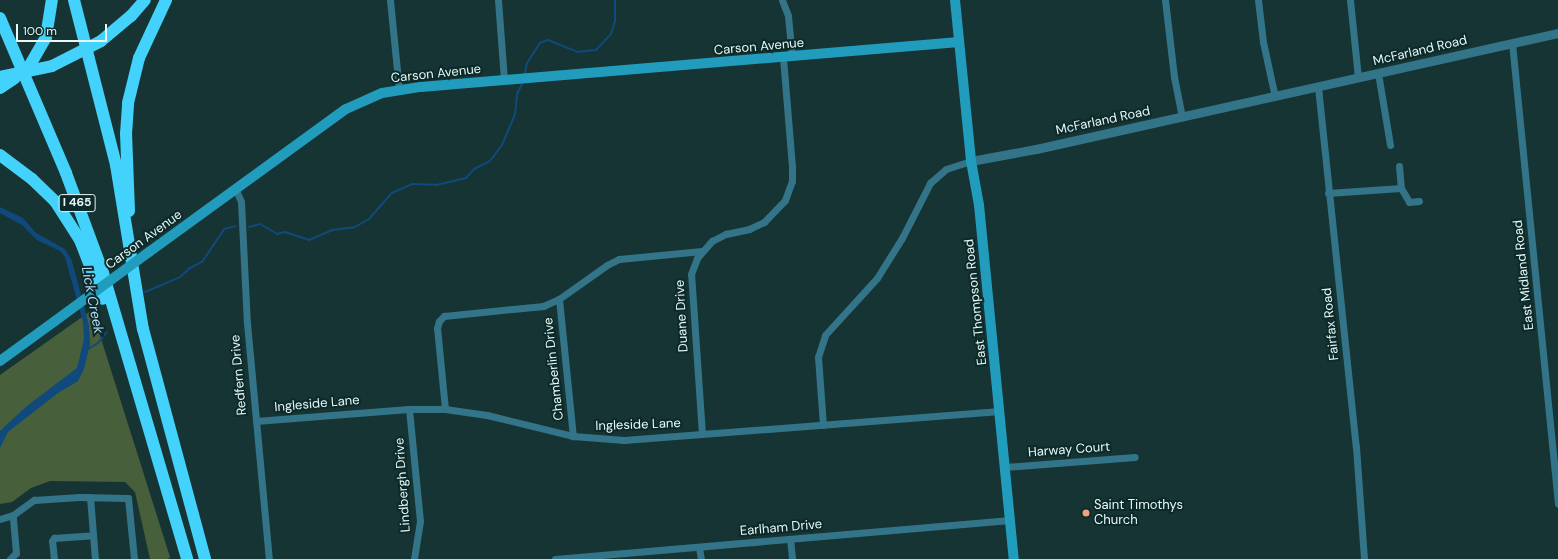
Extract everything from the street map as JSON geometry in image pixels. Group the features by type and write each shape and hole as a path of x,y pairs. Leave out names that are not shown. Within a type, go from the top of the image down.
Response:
{"highway":[{"path":"0,88 15,78 30,64 46,37 52,0"},
{"path":"74,0 106,117 143,328 205,559"},
{"path":"0,77 52,66 101,41 131,16 145,0"},
{"path":"126,232 130,202 126,134 128,103 139,58 166,0"},
{"path":"0,14 8,37"},
{"name":"I 465","path":"0,18 85,223 116,315 131,374 187,559"},
{"path":"0,156 44,189 69,222 93,270 131,374"}],"main road":[{"name":"East Thompson Road","path":"955,0 971,161 979,205 1014,559"},
{"name":"Carson Avenue","path":"0,361 346,109 378,94 399,90 504,80 787,58 959,42"}],"street":[{"path":"390,0 399,90"},
{"path":"498,0 504,80"},
{"name":"Duane Drive","path":"702,434 690,285 694,266 702,251 721,236 749,229 764,222 780,207 789,190 792,168 787,58 788,16 782,0"},
{"path":"1165,0 1174,77 1182,117"},
{"path":"1258,0 1263,42 1275,97"},
{"path":"1350,0 1358,78"},
{"name":"McFarland Road","path":"823,424 818,356 825,336 877,278 902,238 930,183 946,169 971,161 1275,97 1558,33"},
{"name":"East Midland Road","path":"1512,43 1558,504"},
{"path":"1378,73 1390,145"},
{"name":"Fairfax Road","path":"1318,87 1328,193 1356,446 1364,559"},
{"path":"1399,166 1401,188 1409,202 1419,201"},
{"path":"1328,193 1401,188"},
{"name":"Redfern Drive","path":"236,190 241,202 247,323 269,559"},
{"path":"445,409 437,328 440,319 448,315 532,308 559,299 607,265 619,259 702,251"},
{"name":"Chamberlin Drive","path":"559,299 573,436"},
{"name":"Ingleside Lane","path":"256,421 408,409 445,409 487,415 573,436 624,440 1000,411"},
{"name":"Lindbergh Drive","path":"408,409 420,521 414,559"},
{"name":"Harway Court","path":"1005,467 1135,457"},
{"path":"90,497 95,559"},
{"path":"0,519 13,515 34,500 90,497 128,498 134,559"},
{"path":"10,559 16,553 13,515"},
{"name":"Earlham Drive","path":"555,559 609,557 699,547 1010,520"},
{"path":"54,559 52,541 54,538 93,535"},
{"path":"790,539 792,559"},
{"path":"699,547 701,559"}],"green space":[{"path":"92,310 170,557 168,559 150,559 135,492 125,482 50,481 31,488 12,502 0,504 0,375"}],"water":[{"name":"Lick Creek","path":"0,207 23,218 36,233 65,249 72,261 89,325 90,344 84,369 78,381 58,393 8,432 0,448 0,431 27,406 77,368 84,339 83,322 65,257 60,251 37,240 22,225 0,213"}],"waterway":[{"path":"525,73 527,63 540,43 548,40 577,52 596,50 611,34 615,21 615,0"},
{"path":"249,227 260,224 277,234 285,232 309,240 332,230 355,227 369,219 392,193 412,184 436,185 466,178 474,169 490,161 502,145 515,114 517,94 522,84"},
{"path":"145,292 180,277 190,268 202,262 224,229 236,226"},
{"path":"86,350 98,343 107,332"}],"place":[{"name":"Saint Timothys Church","path":"1086,513"}]}
